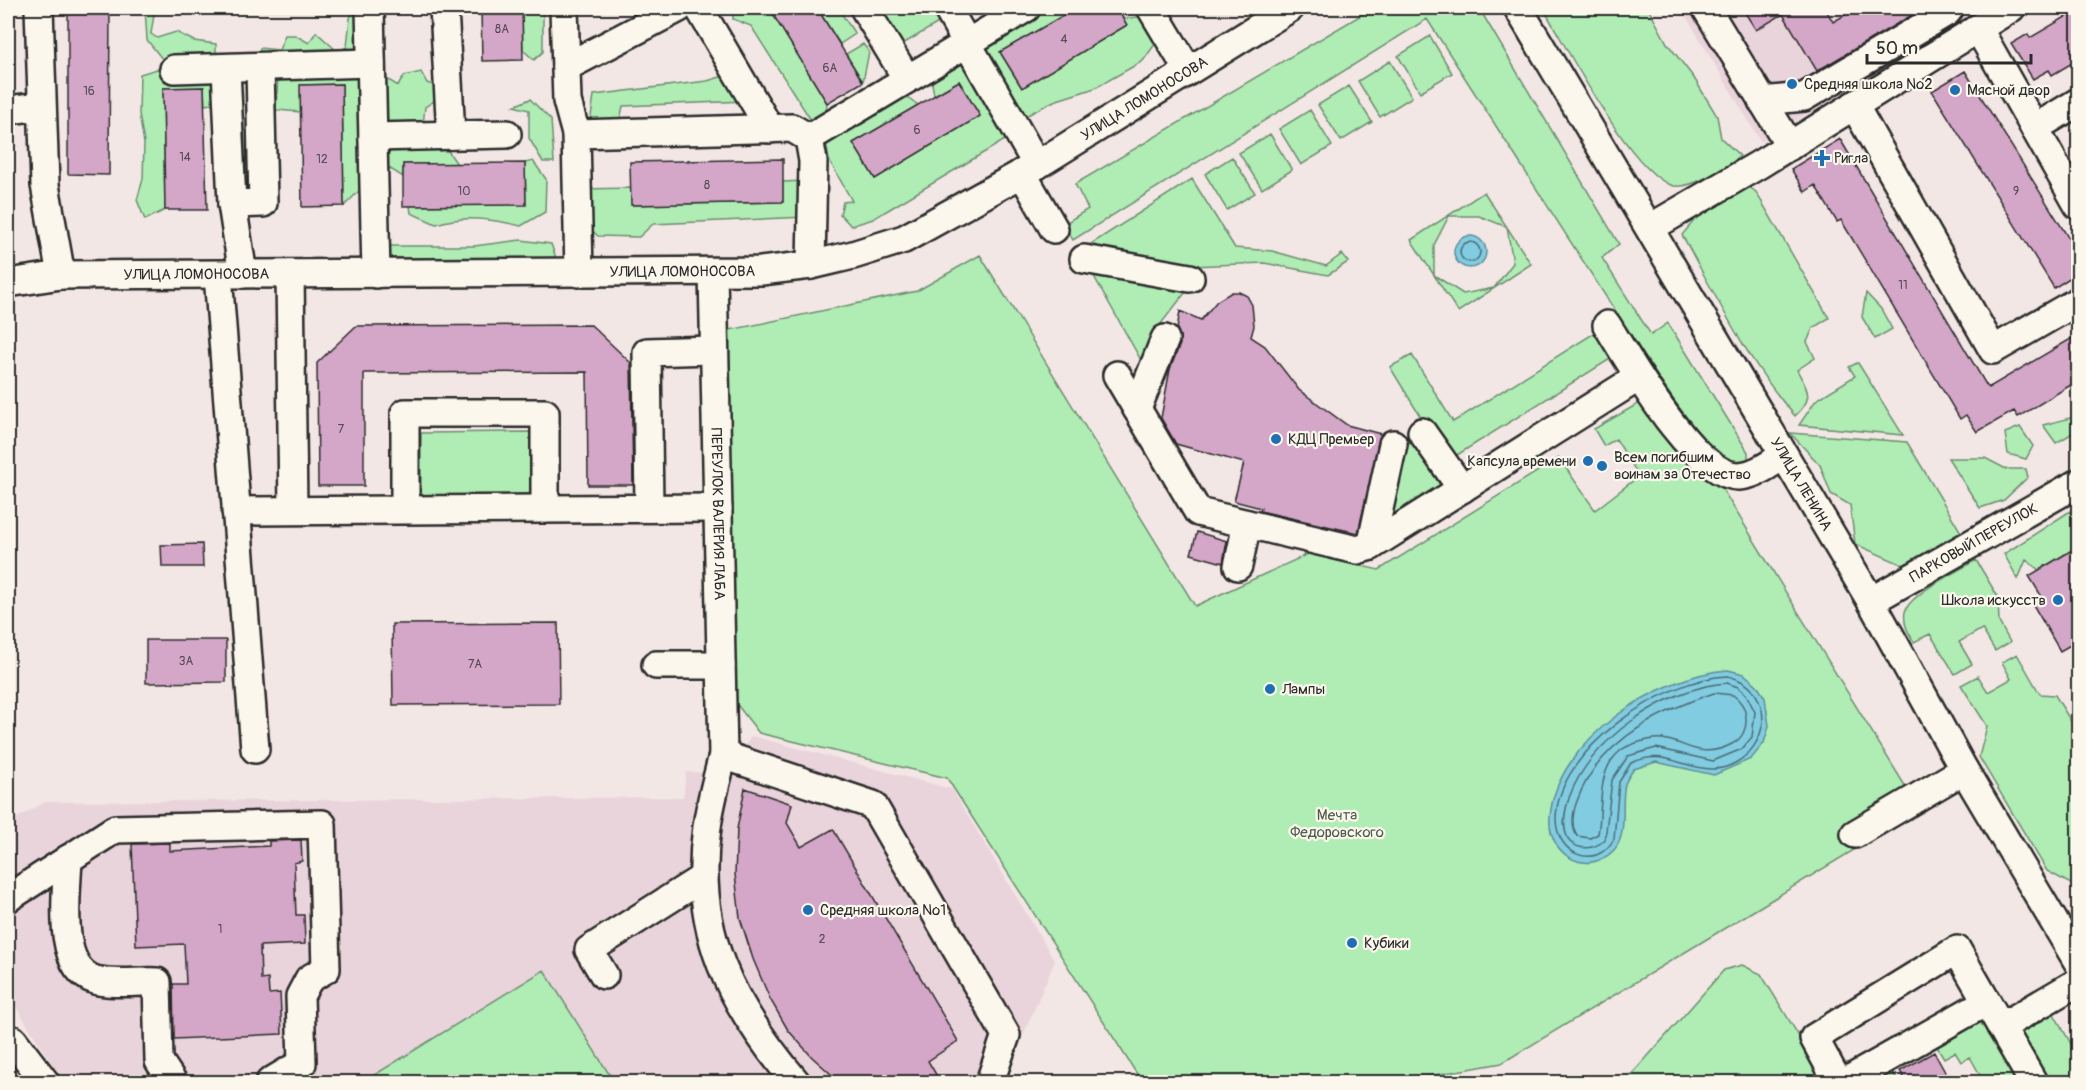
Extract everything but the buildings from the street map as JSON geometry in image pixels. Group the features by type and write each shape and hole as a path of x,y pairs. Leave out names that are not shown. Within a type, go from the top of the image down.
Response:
{"street":[{"path":"39,8 45,185 61,275"},
{"path":"370,8 376,274"},
{"path":"444,8 451,135"},
{"path":"564,8 567,101 576,134 579,273"},
{"path":"566,67 679,8"},
{"path":"699,8 770,129"},
{"path":"864,8 906,80"},
{"path":"946,8 967,43 1029,169 1054,230"},
{"path":"809,138 1026,8"},
{"path":"1151,8 1188,70"},
{"name":"УЛИЦА ЛОМОНОСОВА","path":"8,284 61,275 761,272 811,265 904,239 1029,169 1290,8"},
{"name":"УЛИЦА ЛЕНИНА","path":"1518,8 1870,601 1964,770 2075,947"},
{"path":"1706,8 1790,146"},
{"path":"1762,101 1804,97 1947,12 1950,8"},
{"path":"1650,228 1790,146 2011,8"},
{"path":"1978,28 2079,205"},
{"path":"174,69 371,63"},
{"path":"232,204 263,203 260,67"},
{"path":"226,68 232,204 230,275 236,511 255,748"},
{"path":"2035,128 2079,102"},
{"path":"1854,105 1993,350 2079,301"},
{"path":"8,110 41,106"},
{"path":"576,134 792,128 809,138 813,161 811,265"},
{"path":"373,137 507,134"},
{"path":"1084,259 1190,278"},
{"name":"ПЕРЕУЛОК ВАЛЕРИЯ ЛАБА","path":"713,272 712,350 723,755 707,827 704,877 707,922 723,970 747,1019 796,1083"},
{"path":"290,274 293,509"},
{"path":"1607,325 1678,432 1713,469 1738,476 1759,471 1784,455"},
{"path":"1137,409 1165,339"},
{"path":"649,508 647,352 712,350"},
{"path":"1117,375 1198,512 1357,550 1371,546 1639,376"},
{"path":"405,509 405,413 545,413 545,509"},
{"path":"1422,432 1462,489"},
{"path":"1371,546 1393,444"},
{"name":"ПАРКОВЫЙ ПЕРЕУЛОК","path":"1870,601 2079,483"},
{"path":"236,511 718,508"},
{"path":"1238,566 1247,524"},
{"path":"656,665 721,665"},
{"path":"723,755 873,805 1006,1035 990,1083"},
{"path":"1855,834 1964,770"},
{"path":"8,898 115,829 322,824 326,969 309,979 300,996 302,1063 270,1083"},
{"path":"68,860 67,939 72,958 82,973 97,980 156,982 159,1060 173,1083"},
{"path":"604,975 589,950 704,877"},
{"path":"1838,1083 1814,1038 1957,950 2033,1083"},
{"path":"2001,1027 2079,982"},
{"path":"1845,1083 1986,1002"},
{"path":"8,1040 13,1040 45,1083"}],"shaded area":[{"name":"Средняя школа №2","path":"1681,8 1964,8 1961,15 1934,37 1761,142"},
{"path":"752,736 952,789 1055,961 1003,1082 63,1082 8,994 8,823 45,802 683,797 686,772 723,773"}],"green space":[{"path":"145,8 155,8 151,34 157,38 176,32 194,41 216,44 216,59 163,60 147,40"},
{"path":"355,8 360,8 361,50 257,56 260,48 279,50 285,35 295,35 309,43 316,32 337,51 347,47 350,18"},
{"path":"522,8 543,8 543,52 534,60 523,50"},
{"path":"733,8 769,8 827,103 826,113 814,125 751,26 733,19"},
{"path":"817,8 838,8 855,34 840,44"},
{"path":"874,8 931,8 940,22 898,47"},
{"path":"1045,8 1076,8 1000,52 1022,88 1127,25 1123,19 1144,16 1158,40 1143,61 1095,88 1054,101 1020,119 979,49"},
{"path":"1373,8 1479,8 1619,244 1602,258 1651,335 1668,323 1748,452 1748,462 1723,459 1697,438 1427,19 1073,240 1064,224 1088,209 1075,184"},
{"path":"1543,8 1648,8 1667,43 1694,78 1717,116 1721,138 1740,156 1727,166 1690,184 1674,186 1658,177 1639,160 1621,136 1584,79"},
{"path":"1430,36 1452,73 1420,92 1398,56"},
{"path":"863,44 869,52 863,82 846,54"},
{"path":"959,58 1010,137 873,219 851,226 840,214 843,202 852,201 829,160 825,136 901,93 918,105 853,143 875,179 980,116 959,81 934,95 931,77"},
{"path":"1390,61 1412,97 1380,117 1358,81"},
{"path":"157,69 173,75 217,75 222,102 205,105 204,87 163,88 165,210 145,220 137,200 143,179 144,143 139,114 140,74"},
{"path":"421,72 427,83 437,86 437,99 425,107 423,125 381,128 379,74 398,86 404,76"},
{"path":"347,73 361,78 365,185 344,206 342,84 301,85 301,112 276,110 278,75"},
{"path":"731,74 746,101 623,106 619,125 590,124 594,95 707,81"},
{"path":"1349,86 1372,122 1341,141 1318,105"},
{"path":"530,99 551,120 554,162 543,162 529,138 529,110 514,106"},
{"path":"1310,110 1332,146 1301,165 1279,129"},
{"path":"1270,134 1292,170 1262,189 1239,153"},
{"path":"382,146 446,148 457,164 403,164 403,177 381,163"},
{"path":"1232,157 1255,193 1227,210 1205,174"},
{"path":"533,161 546,179 545,212 521,226 478,219 436,224 411,213 410,206 526,204 525,163"},
{"path":"1192,179 1235,248 1272,251 1326,266 1342,254 1348,262 1328,275 1264,263 1191,266 1080,251"},
{"path":"804,181 807,217 653,224 639,237 598,236 585,224 583,189 631,188 632,205 783,202 783,182"},
{"path":"1748,186 1756,192 1829,318 1813,328 1807,342 1815,358 1797,370 1808,394 1805,404 1795,416 1778,396 1748,352 1682,235 1697,217"},
{"path":"1484,192 1507,227 1531,264 1458,312 1411,240","holes":["1449,216 1479,216 1507,227 1513,263 1494,288 1463,294 1434,275 1434,245"]},
{"path":"521,240 551,244 556,258 392,258 381,246 474,246"},
{"name":"Мечта Федоровского","path":"980,255 1195,606 1308,554 1379,570 1559,458 1595,510 1639,476 1616,439 1604,446 1594,429 1643,401 1718,482 1920,810 1502,1063 1395,1082 1142,1082 947,778 759,733 735,702 725,331 917,291"},
{"path":"1091,271 1189,288 1152,335 1142,362"},
{"path":"1866,293 1881,309 1892,329 1875,339 1862,317"},
{"path":"1607,325 1623,351 1454,457 1428,429 1390,367 1412,355 1453,422"},
{"path":"1858,363 1903,435 1799,425 1816,400 1855,376 1849,367"},
{"path":"2078,416 2078,430 2056,443 2043,425"},
{"path":"2020,427 2033,446 2026,459 2008,454 2005,433"},
{"path":"530,432 530,497 421,497 421,433"},
{"path":"1790,433 1907,442 1962,534 1903,565 1855,544 1850,505 1831,494 1820,465"},
{"path":"1409,435 1444,491 1388,527"},
{"path":"1948,458 1985,458 2006,469 2026,469 2028,477 2004,500 1980,508"},
{"path":"2078,506 2078,546 2039,570 2026,560 2018,579 2004,554"},
{"path":"1976,560 1998,597 1999,622 2010,642 1995,651 1982,629 1959,642 1972,664 1955,674 1930,634 1914,642 1905,624 1905,612 1925,590"},
{"path":"2017,654 2040,694 2055,695 2078,733 2078,888 2047,871 1979,757 1987,726 1961,685 1978,676 1988,692 2011,679 2002,662"},
{"path":"1742,965 1761,974 1827,1082 1625,1082 1724,970"},
{"path":"544,970 614,1082 363,1082"},
{"path":"1985,1006 2029,1082 1984,1082 1970,1057 1961,1062 1955,1052 1944,1058 1936,1045 1892,1071 1898,1082 1860,1082"},
{"path":"2050,1007 2078,1056 2078,1082 2040,1082 2010,1030"}],"water":[{"path":"1470,236 1482,240 1486,252 1482,264 1470,268 1458,264 1454,252 1458,240"},
{"path":"1728,670 1744,674 1757,685 1765,698 1769,726 1764,743 1751,759 1714,775 1656,762 1634,769 1625,784 1623,828 1613,851 1602,859 1580,862 1561,851 1551,830 1550,817 1557,789 1571,762 1591,738 1615,716 1643,698 1672,684"}],"place":[{"name":"Средняя школа №2","path":"1792,84"},
{"name":"Мясной двор","path":"1955,90"},
{"name":"Ригла","path":"1822,158"},
{"name":"КДЦ Премьер","path":"1276,439"},
{"name":"Капсула времени","path":"1588,461"},
{"name":"Всем погибшим воинам за Отечество","path":"1602,466"},
{"name":"Школа искусств","path":"2058,600"},
{"name":"Лампы","path":"1270,689"},
{"name":"Средняя школа №1","path":"808,910"},
{"name":"Кубики","path":"1352,943"}]}
